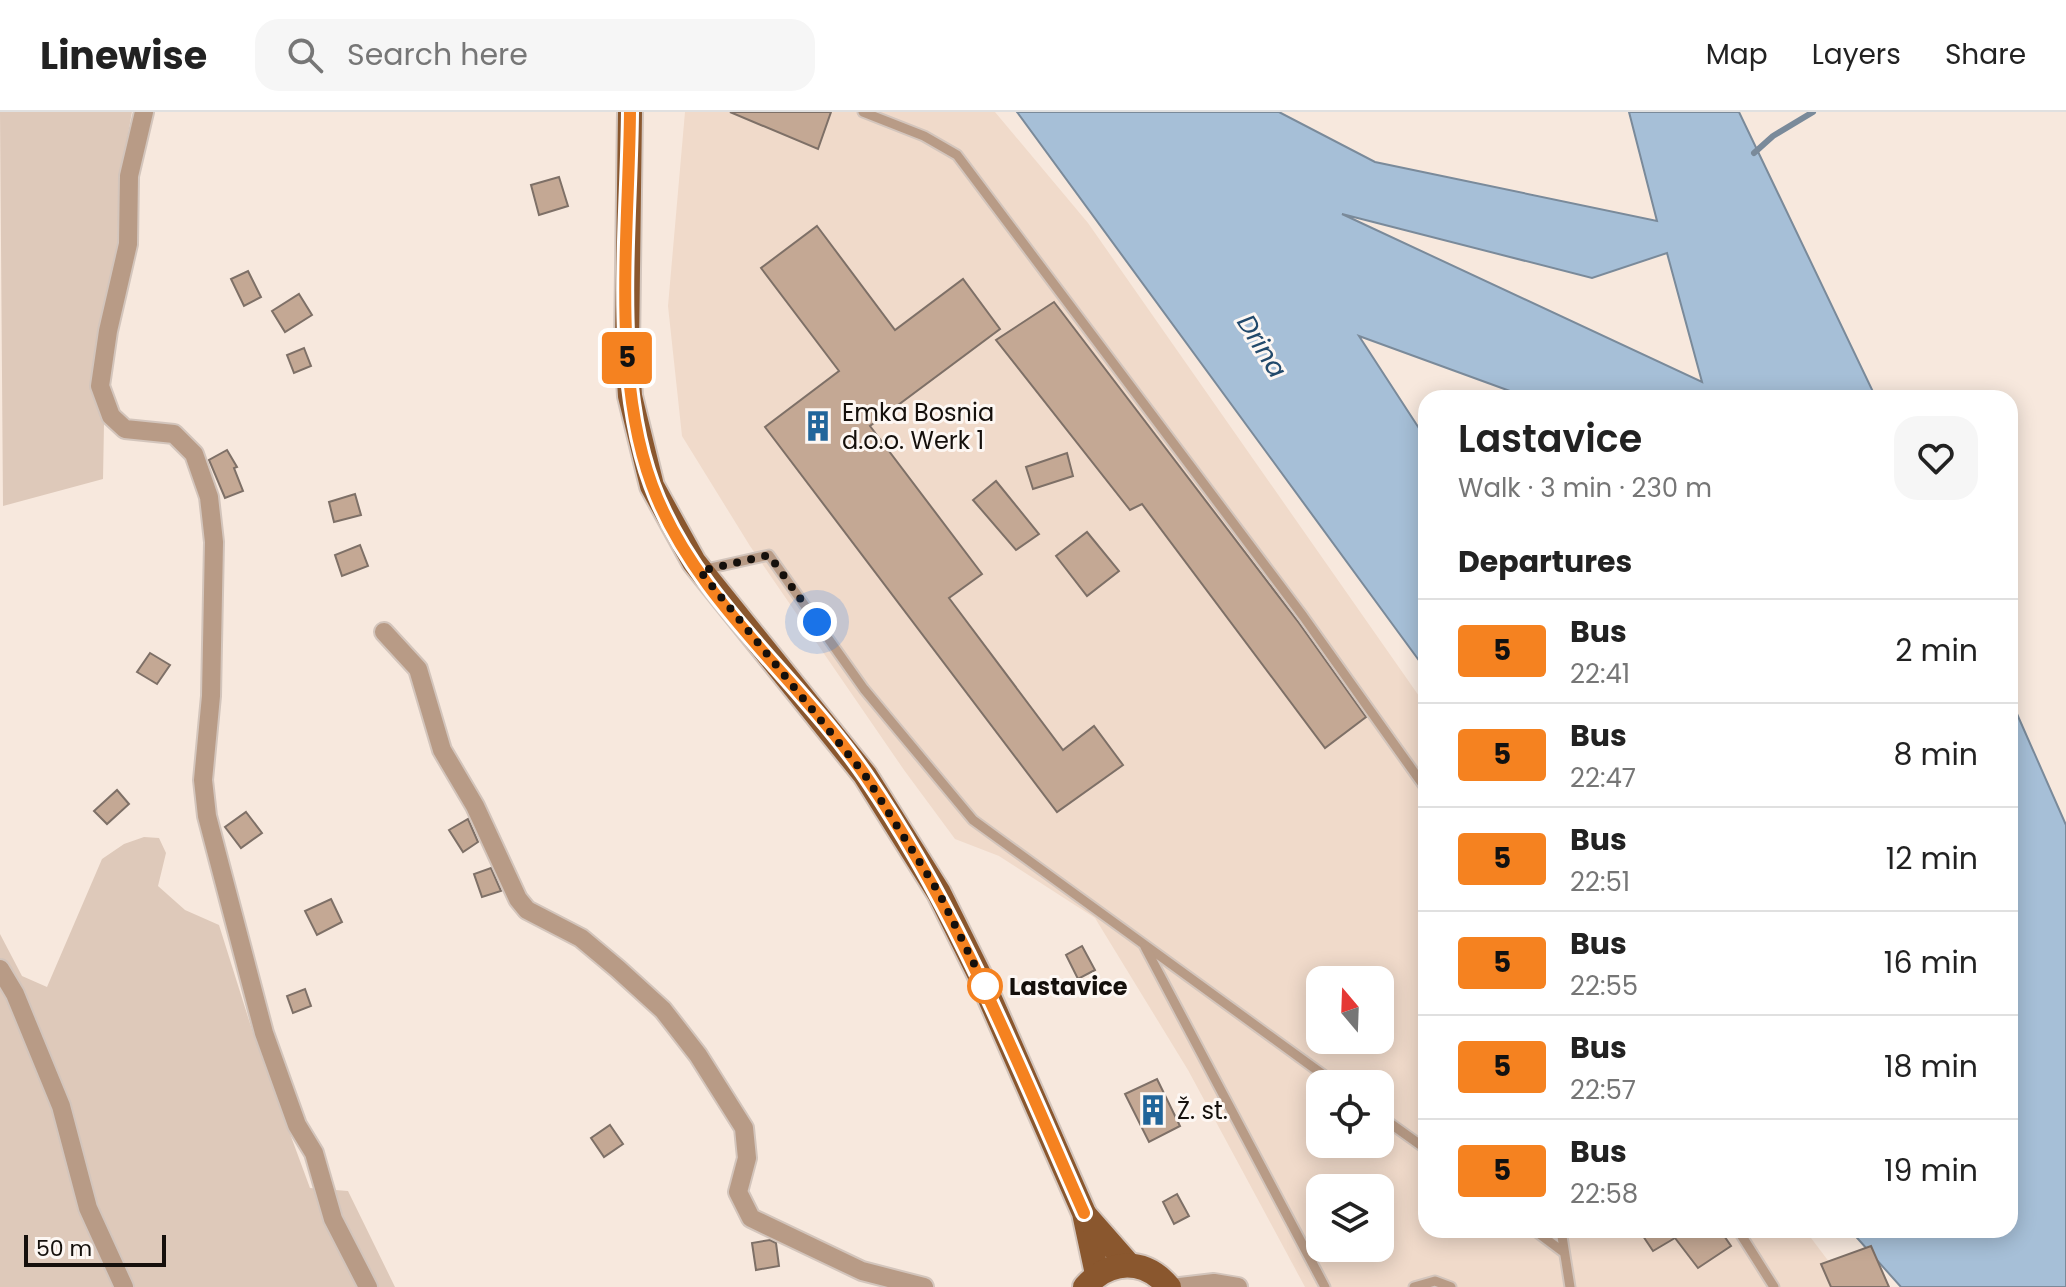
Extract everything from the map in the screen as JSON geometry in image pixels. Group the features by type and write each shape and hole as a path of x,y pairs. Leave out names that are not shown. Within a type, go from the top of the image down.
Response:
{"main road":[{"path":"630,112 627,348 630,396 652,486 700,571 865,775 939,893 980,976 1084,1213 1128,1264"},
{"path":"1084,1213 1091,1281 1112,1267 1128,1264 1145,1267 1169,1287"}],"street":[{"path":"144,112 129,176 128,244 108,331 100,386 111,416 125,429 174,434 194,454 209,497 214,542 211,696 203,780 207,816 264,1033 297,1125 314,1153 333,1219 368,1287"},
{"path":"384,632 418,669 442,750 475,806 518,899 527,910 581,938 663,1010 733,1107 748,1146 738,1192 751,1218 862,1271 924,1287"},
{"path":"0,969 15,994 61,1106 88,1208 124,1287"},
{"path":"1180,1287 1214,1283 1238,1287"}],"lane":[{"path":"863,112 924,136 957,155 1303,616 1418,778"},
{"path":"700,571 769,555 864,689 973,820 1317,1070"},
{"path":"1143,944 1325,1287"},
{"path":"1394,1126 1418,1143"},
{"path":"1545,1238 1562,1251"},
{"path":"1561,1238 1570,1287"},
{"path":"1743,1238 1774,1287"},
{"path":"1414,1287 1435,1281 1451,1287"}],"shaded area":[{"path":"0,112 132,112 119,184 117,253 92,368 93,389 104,424 103,479 3,506"},
{"path":"685,112 995,112 1088,223 1418,695 1418,1238 1811,1238 1848,1287 1305,1287 1188,1070 1095,918 999,856 955,839 750,546 682,436 668,306"},
{"path":"144,837 159,838 166,853 158,886 185,910 219,925 254,1036 310,1188 348,1191 395,1287 0,1287 0,934 22,976 47,987 102,859 124,844"}],"water":[{"name":"Drina","path":"1017,112 1279,112 1375,162 1657,221 1629,112 1739,112 1872,390 1507,390 1359,336 1418,427 1418,659","holes":["1342,214 1592,278 1667,253 1702,382"]},
{"path":"2018,716 2066,825 2066,1287 1901,1287 1857,1238 2018,1238"}],"building":[{"path":"730,112 831,112 818,149"},
{"path":"559,177 568,206 539,215 531,185"},
{"name":"Emka Bosnia d.o.o. Werk 1","path":"817,226 895,330 963,279 1000,329 870,426 982,574 949,598 1063,750 1094,726 1123,765 1057,812 765,427 839,371 761,268"},
{"path":"248,271 261,297 244,306 231,279"},
{"path":"299,294 312,315 285,332 272,311"},
{"path":"1054,302 1299,623 1366,717 1325,748 1142,504 1130,510 996,340"},
{"path":"304,348 311,366 294,373 287,355"},
{"path":"227,450 237,467 234,468 243,491 225,498 209,460"},
{"path":"1067,453 1073,476 1033,489 1026,467"},
{"path":"996,481 1039,534 1016,550 973,500"},
{"path":"355,494 361,515 334,522 329,502"},
{"path":"1087,532 1119,571 1087,596 1056,556"},
{"path":"360,545 368,566 342,576 335,555"},
{"path":"150,653 170,665 157,684 137,672"},
{"path":"117,790 129,804 107,824 94,811"},
{"path":"246,812 262,833 241,848 225,827"},
{"path":"468,819 478,842 463,852 449,830"},
{"path":"491,868 501,891 482,897 474,874"},
{"path":"331,899 342,922 317,935 305,911"},
{"path":"1082,946 1095,970 1078,979 1066,955"},
{"path":"305,989 311,1006 293,1013 287,996"},
{"name":"Ž. st.","path":"1157,1079 1180,1126 1149,1142 1125,1094"},
{"path":"610,1125 623,1144 604,1157 591,1138"},
{"path":"1177,1194 1189,1216 1174,1224 1163,1202"},
{"path":"1644,1238 1675,1238 1653,1251"},
{"path":"1675,1238 1726,1238 1731,1246 1698,1268"},
{"path":"770,1240 776,1243 779,1266 756,1270 752,1243"},
{"path":"1871,1246 1889,1287 1831,1287 1821,1264"}],"waterway":[{"path":"1754,153 1773,136 1813,112"}],"bus line":[{"name":"5","path":"630,112 628,372 639,440 652,486 694,562 865,775 939,893 980,976 1084,1213"}],"place":[{"name":"Emka Bosnia d.o.o. Werk 1","path":"818,426"},
{"name":"Lastavice","path":"985,986"},
{"name":"Ž. st.","path":"1153,1110"}],"route":[{"path":"817,622 769,555 700,571 865,775 939,893 985,986"}]}
